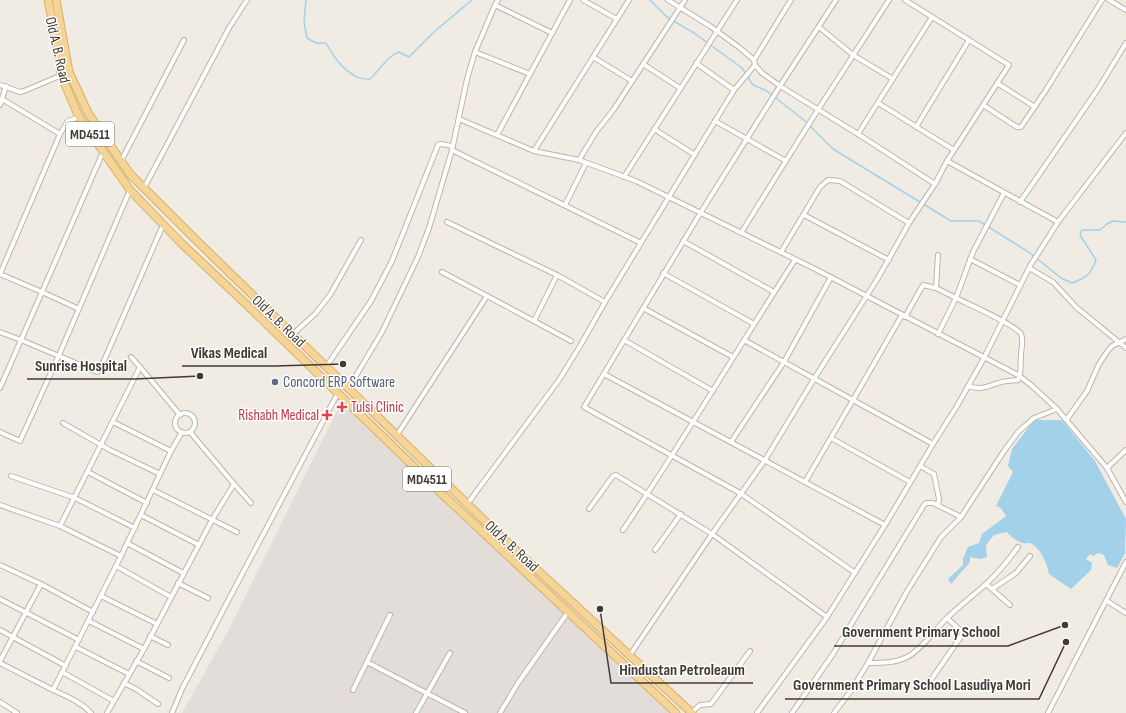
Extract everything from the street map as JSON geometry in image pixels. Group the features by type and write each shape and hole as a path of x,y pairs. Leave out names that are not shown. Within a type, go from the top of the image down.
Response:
{"main road":[{"name":"Old A. B. Road","path":"48,0 59,56 61,75 79,118 130,190 163,225 441,493 676,713"},
{"name":"Old A. B. Road","path":"56,0 69,72 88,113 130,174 348,389 468,503 492,528 691,713"},
{"path":"188,249 197,241"}],"street":[{"path":"144,188 229,28 248,0"},
{"path":"348,389 382,332 418,257 429,228 452,148 475,52 498,0"},
{"path":"497,135 570,0"},
{"path":"583,0 617,19"},
{"path":"534,151 629,0"},
{"path":"668,0 717,31 754,60 755,65 762,73 780,86 935,184"},
{"path":"579,160 596,132 632,81 673,16 685,0"},
{"path":"624,177 737,0"},
{"path":"754,60 792,0"},
{"path":"836,0 700,212 584,407 740,493 854,572"},
{"path":"741,233 889,0"},
{"path":"630,655 740,493 765,460 889,260 909,223 935,184 947,161 1009,65 905,0"},
{"path":"983,105 1019,127 1022,125 1035,107 1102,0"},
{"path":"1109,0 1126,10"},
{"path":"495,5 552,33"},
{"path":"858,134 932,17"},
{"path":"819,28 853,55 893,79"},
{"path":"122,161 184,40"},
{"path":"916,127 969,40"},
{"path":"1020,202 1098,89 1126,43"},
{"path":"475,52 530,74"},
{"path":"593,57 632,81"},
{"path":"643,64 680,88"},
{"path":"696,64 734,90"},
{"path":"468,503 559,380 640,243 734,90 755,65"},
{"path":"0,85 24,92 69,72"},
{"path":"997,83 1035,107"},
{"path":"0,105 6,86"},
{"path":"2,99 60,134"},
{"path":"878,104 954,150"},
{"path":"79,118 68,121 60,134 0,274 79,309"},
{"path":"459,119 534,151 586,162 668,197 831,277 866,297 1019,377 1031,385 1067,419 1107,468 1126,502"},
{"path":"715,121 786,161"},
{"path":"654,129 695,155"},
{"path":"757,713 827,617 885,525 984,358 1037,253 1058,222 1126,133"},
{"path":"326,367 371,301 392,261 438,145 440,144 452,148 640,243"},
{"path":"0,388 103,152"},
{"path":"947,161 1058,222"},
{"path":"565,205 586,162"},
{"path":"780,252 820,188 828,180 840,181 909,223"},
{"path":"0,432 20,441 59,355 130,190"},
{"path":"938,334 956,298 970,259 1004,193"},
{"path":"804,215 889,260"},
{"path":"447,222 557,276 605,302"},
{"path":"0,332 59,355 96,372 99,371 163,225"},
{"path":"293,334 315,314 330,295 361,240"},
{"path":"683,241 774,292"},
{"path":"936,288 938,256"},
{"path":"970,259 1020,285"},
{"path":"623,530 648,494 671,455 795,260"},
{"path":"1030,267 1053,282 1076,307 1126,348"},
{"path":"442,272 571,341"},
{"path":"663,273 754,324"},
{"path":"534,321 557,276"},
{"path":"731,442 784,362 831,277"},
{"path":"805,482 923,285 936,288 1002,321 1018,330 1021,335 1022,348 1019,377 1016,381 1009,381 982,388 968,386"},
{"path":"397,435 487,296"},
{"path":"643,308 734,357"},
{"path":"1067,419 1087,391 1102,358 1112,346 1126,339"},
{"path":"624,340 713,391"},
{"path":"744,340 933,444"},
{"path":"131,357 180,415"},
{"path":"60,526 140,367"},
{"path":"604,374 885,525"},
{"path":"172,713 182,689 338,393"},
{"path":"834,713 850,692 868,663 906,593 941,537 961,517 1019,430 1034,418 1057,409"},
{"path":"190,432 195,425 193,417 188,414 180,415 176,419 178,429 182,432 190,432 251,503"},
{"path":"113,422 171,451"},
{"path":"63,423 101,446 160,474"},
{"path":"53,690 135,528 171,451 182,432"},
{"path":"831,438 910,482"},
{"path":"1107,468 1126,450"},
{"path":"920,466 934,474 938,505"},
{"path":"88,472 147,503"},
{"path":"589,509 613,476 616,475 712,534 827,617"},
{"path":"11,476 75,498 135,528"},
{"path":"108,712 212,520 234,484"},
{"path":"153,490 238,532"},
{"path":"792,713 833,654 924,505 930,502 961,517"},
{"path":"0,505 60,526 121,556"},
{"path":"141,514 199,545"},
{"path":"656,550 681,514"},
{"path":"127,543 183,573"},
{"path":"868,663 888,663 909,657 916,652 947,618 1003,568 1018,547"},
{"path":"992,589 1016,573 1030,556"},
{"path":"1048,713 1126,562"},
{"path":"0,565 41,584 93,612"},
{"path":"116,566 171,597"},
{"path":"178,583 208,598"},
{"path":"41,584 0,662 74,700 87,709 90,713"},
{"path":"986,584 1010,605"},
{"path":"101,596 157,624"},
{"path":"0,599 79,640"},
{"path":"1106,601 1126,613"},
{"path":"500,713 518,683 568,612"},
{"path":"353,690 390,615"},
{"path":"926,686 962,635 962,632 947,618"},
{"path":"89,621 144,648"},
{"path":"0,630 66,666"},
{"path":"150,636 168,645"},
{"path":"76,647 129,674"},
{"path":"691,713 700,705 711,704 750,651"},
{"path":"416,713 450,653"},
{"path":"136,662 169,678"},
{"path":"367,662 465,713"},
{"path":"62,672 114,701"},
{"path":"124,683 136,689 158,704"},
{"path":"0,702 17,713"}],"shaded area":[{"path":"342,401 669,713 182,713 228,631"}],"water":[{"path":"1034,420 1062,420 1095,461 1126,519 1125,553 1117,568 1108,565 1104,555 1098,553 1094,556 1090,554 1086,559 1092,563 1091,570 1071,589 1049,574 1043,557 1035,546 1031,543 1018,541 1007,532 994,535 986,545 987,557 980,559 970,557 970,562 951,584 948,579 963,565 963,559 968,547 979,543 982,534 1006,516 1001,508 996,506 1013,472 1008,466 1012,449"}],"waterway":[{"path":"306,0 304,22 307,38 316,43 326,43 342,66 358,78 364,79 370,79 394,54 399,52 409,57 435,31 472,0"},
{"path":"650,0 667,17 694,33 742,68 753,85 767,91 805,121 833,149 951,221 979,221 1030,253 1061,278 1072,283 1087,275 1094,265 1096,260 1080,235 1082,230 1100,230 1113,221 1126,222"}],"place":[{"name":"Vikas Medical","path":"343,364"},
{"name":"Sunrise Hospital","path":"200,376"},
{"name":"Concord ERP Software","path":"275,382"},
{"name":"Tulsi Clinic","path":"342,407"},
{"name":"Rishabh Medical","path":"327,415"},
{"name":"Hindustan Petroleaum","path":"600,609"},
{"name":"Government Primary School","path":"1065,625"},
{"name":"Government Primary School Lasudiya Mori","path":"1066,642"}]}
